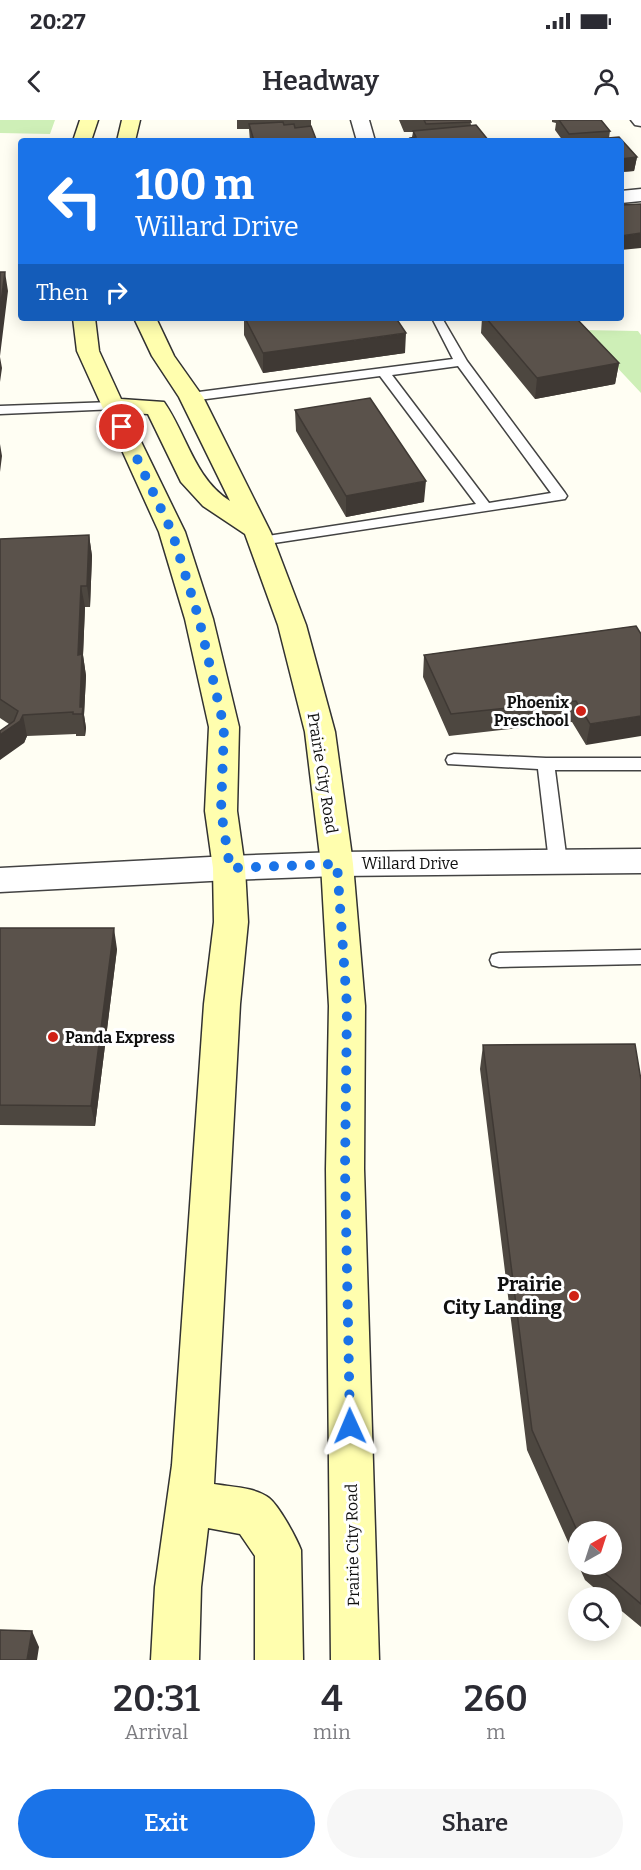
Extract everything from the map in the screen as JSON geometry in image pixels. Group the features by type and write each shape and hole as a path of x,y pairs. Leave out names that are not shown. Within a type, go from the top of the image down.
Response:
{"main road":[{"path":"83,138 89,120"},
{"path":"127,138 131,120"},
{"path":"84,321 88,351 172,532 199,619 224,727 221,811 230,868 231,922 222,1004 195,1465 178,1587 175,1660"},
{"name":"Prairie City Road","path":"146,321 163,356 192,397 259,536 292,624 320,732 337,864 347,1006 345,1169 355,1660"},
{"path":"112,406 156,407 190,477 212,501 259,536"},
{"path":"190,1502 254,1514 278,1550 279,1660"}],"street":[{"path":"360,120 365,138"},
{"path":"624,197 641,195"},
{"name":"Willard Drive","path":"0,880 337,864 641,861"}],"lane":[{"path":"259,536 560,496 461,362 438,321"},
{"path":"192,397 461,362"},
{"path":"383,372 484,507"},
{"path":"0,411 112,406"},
{"path":"454,760 546,764 641,764"},
{"path":"546,764 558,862"},
{"path":"499,960 641,957"}],"green space":[{"path":"0,120 55,120 50,134 0,133"},
{"path":"582,330 638,331 641,335 641,393"}],"building":[{"path":"424,120 470,120 471,122 426,124"},
{"path":"559,120 601,120 610,131 569,134"},
{"path":"283,122 284,125 294,124 295,128 311,126 316,138 253,138 249,124"},
{"path":"476,125 487,138 410,138 416,137 413,131"},
{"path":"624,143 637,157 624,159"},
{"path":"641,204 641,233 624,236 624,205"},
{"path":"0,272 5,272 0,309"},
{"path":"247,321 398,321 406,333 263,353"},
{"path":"489,321 579,321 619,363 537,378"},
{"path":"370,398 426,481 346,496 295,410"},
{"path":"89,535 87,586 81,586 78,655 82,654 80,707 83,707 82,714 73,714 73,712 23,715 20,721 0,735 0,731 14,721 18,711 0,699 0,539"},
{"path":"636,626 641,634 641,716 590,724 576,701 451,714 424,655"},
{"name":"Panda Express","path":"0,928 114,928 91,1106 0,1105"},
{"name":"Prairie City Landing","path":"635,1044 641,1080 641,1604 607,1575 622,1575 622,1521 573,1521 532,1430 483,1045"},
{"path":"0,1630 32,1631 27,1660 0,1660"}],"place":[{"name":"Phoenix Preschool","path":"581,711"},
{"name":"Panda Express","path":"53,1037"},
{"name":"Prairie City Landing","path":"574,1296"}],"route":[{"path":"122,427 172,532 199,619 224,727 221,811 230,868 337,864 347,1006 345,1169 350,1426"}]}
